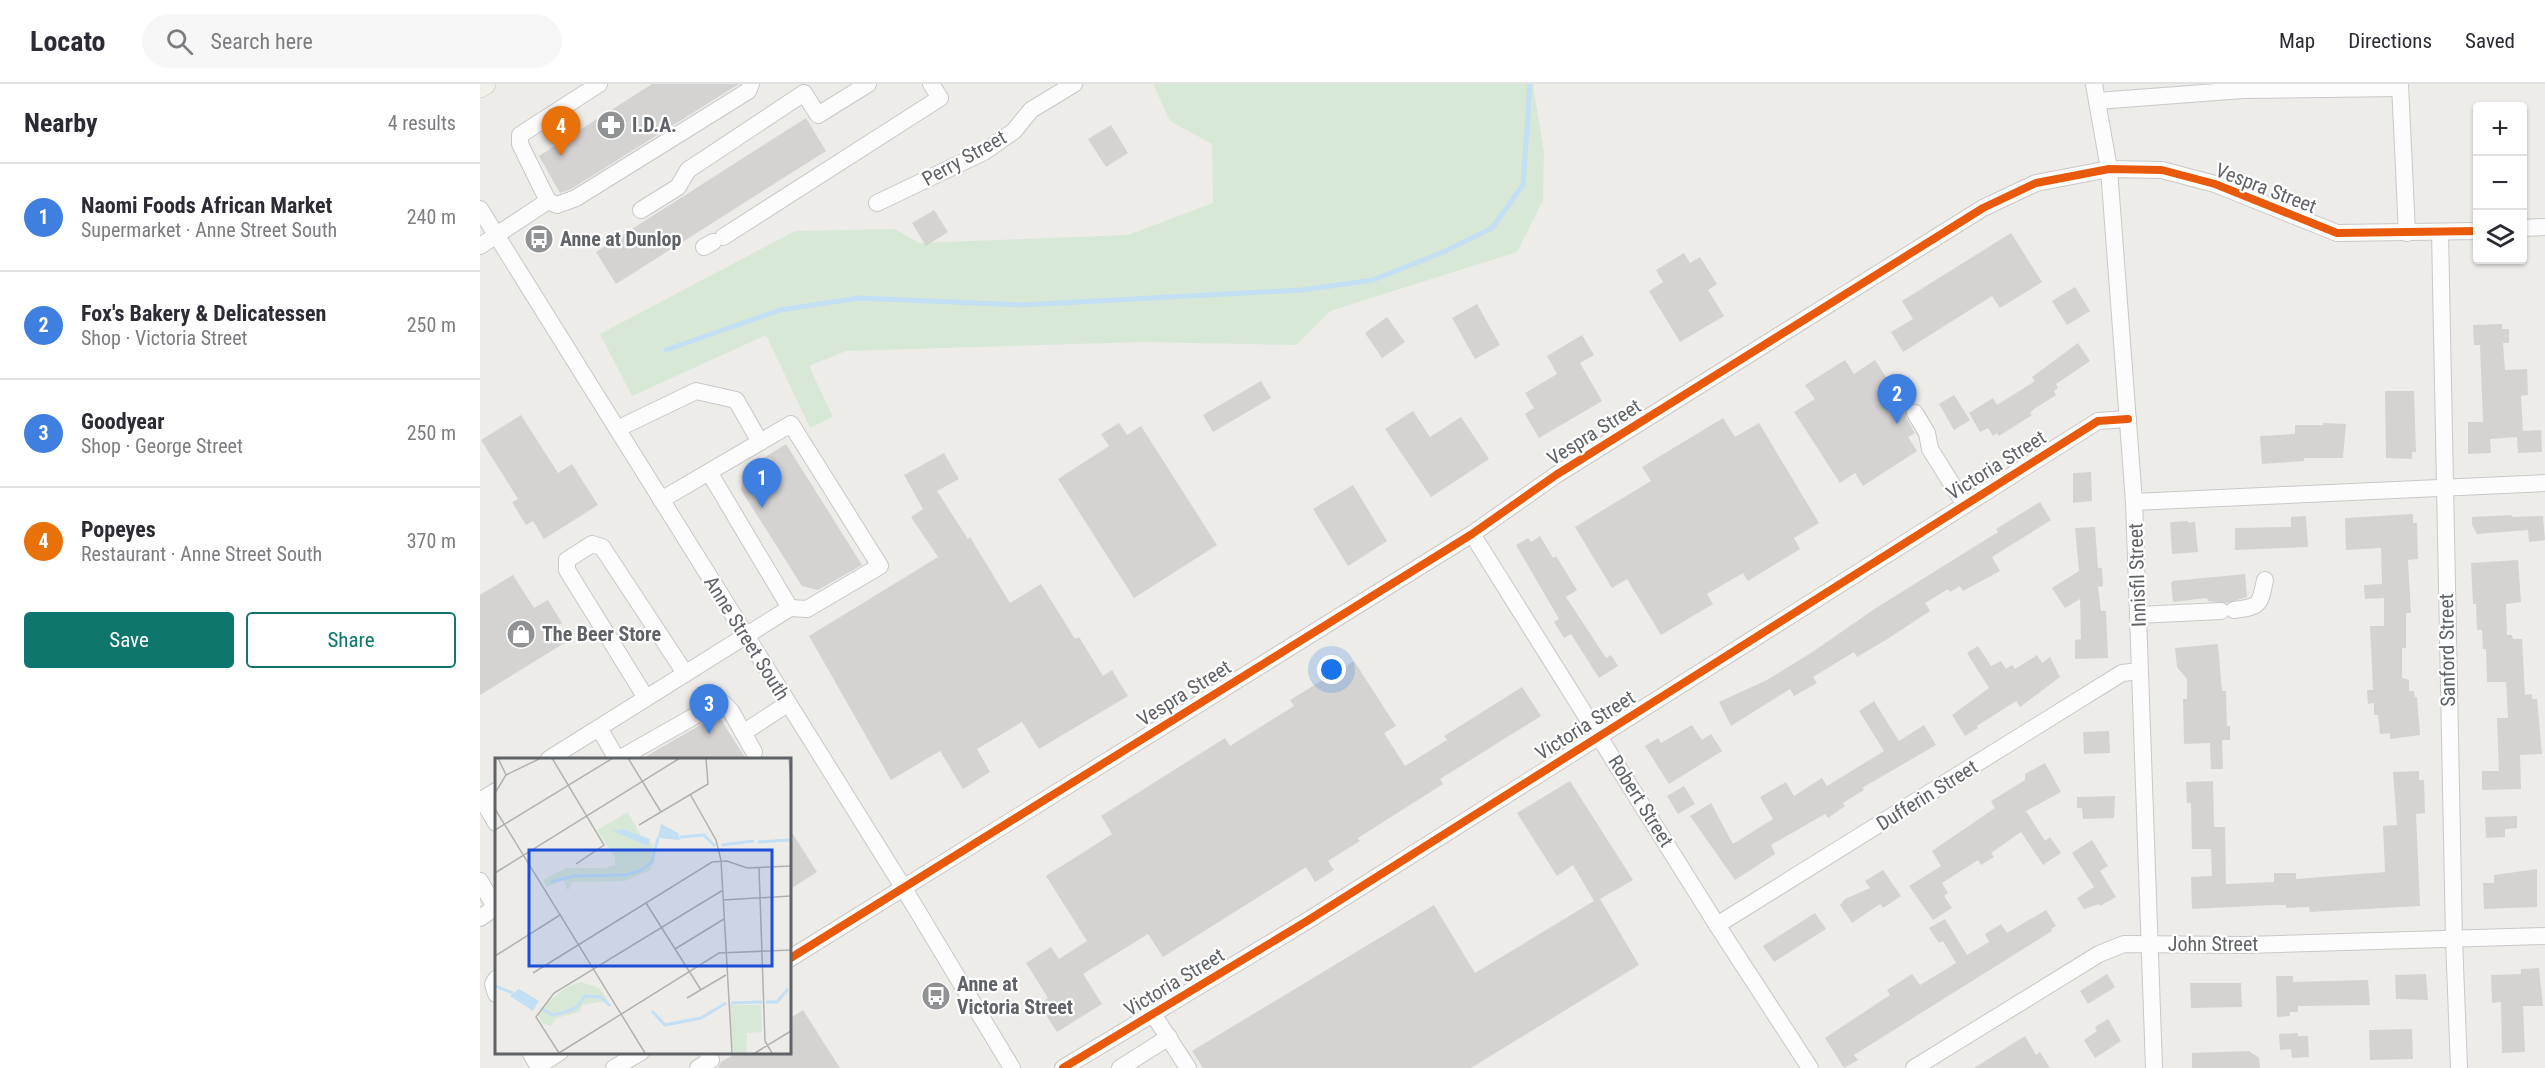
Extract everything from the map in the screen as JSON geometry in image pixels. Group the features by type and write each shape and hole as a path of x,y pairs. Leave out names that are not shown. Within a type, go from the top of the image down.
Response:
{"main road":[{"path":"480,87 485,84"}],"street":[{"path":"599,84 520,135 520,144 548,201 557,205 576,198 748,91 751,84"},
{"path":"641,210 678,187 688,170 804,93 818,115 868,84"},
{"path":"714,242 940,98 931,84"},
{"name":"Perry Street","path":"877,203 984,152 1014,131 1031,110 1074,84"},
{"name":"Innisfil Street","path":"2094,84 2109,169 2134,502 2154,1068"},
{"path":"2097,101 2243,90 2400,86 2407,233"},
{"name":"Vespra Street","path":"790,958 1472,534 1556,475 1983,208 2036,183 2109,169 2162,170 2215,184 2337,233 2473,231"},
{"path":"480,246 548,201"},
{"name":"Anne Street South","path":"480,209 903,887 1012,1068"},
{"path":"2527,228 2545,227"},
{"name":"Sanford Street","path":"2440,232 2454,939 2459,1068"},
{"path":"617,429 696,391 736,400 760,442"},
{"path":"1915,413 1927,433 1930,449 1965,505"},
{"name":"Victoria Street","path":"1063,1068 1307,921 2098,421 2128,418"},
{"path":"551,758 790,608 807,609 880,566 791,424 661,500"},
{"path":"710,472 790,608"},
{"path":"2134,502 2545,483"},
{"name":"Robert Street","path":"1472,534 1717,925 1810,1068"},
{"path":"646,698 567,570 567,560 592,544 602,547 686,673"},
{"path":"2138,615 2256,606 2261,601 2265,579"},
{"name":"Dufferin Street","path":"1717,925 2122,673 2140,671"},
{"path":"620,758 714,705 723,703 731,711 754,752"},
{"path":"743,734 787,704"},
{"path":"599,728 617,758"},
{"path":"486,797 495,820"},
{"path":"480,881 495,906"},
{"path":"480,918 495,909"},
{"name":"John Street","path":"1914,1068 2099,954 2124,945 2545,936"},
{"path":"1153,1014 1188,1068"},
{"path":"1120,1068 1137,1063 1169,1037"},
{"path":"531,1053 538,1066 558,1053"},
{"path":"614,1068 639,1053"},
{"path":"698,1068 711,1060 708,1053"}],"green space":[{"path":"1153,84 1533,84 1544,152 1543,200 1517,252 1330,311 1296,345 1142,342 846,351 809,366 833,417 810,428 766,335 632,396 600,334 795,231 895,229 919,243 1128,235 1213,203 1212,144 1170,121"}],"building":[{"path":"652,84 739,84 571,189 560,193 539,156"},
{"path":"806,118 826,151 616,284 596,252"},
{"path":"1111,125 1128,153 1106,167 1088,139"},
{"path":"934,210 948,232 926,246 912,223"},
{"path":"2011,233 2042,282 2000,308 1992,296 1903,352 1891,332 1913,319 1902,301"},
{"path":"1684,253 1690,263 1700,257 1717,284 1708,290 1724,316 1680,342 1649,291 1663,282 1656,270"},
{"path":"2075,287 2090,311 2067,325 2052,301"},
{"path":"1477,304 1500,345 1475,359 1452,318"},
{"path":"1387,317 1405,342 1382,358 1365,333"},
{"path":"2502,324 2502,329 2509,329 2509,343 2503,343 2505,370 2527,369 2528,395 2521,396 2523,431 2541,430 2542,452 2518,453 2517,437 2490,439 2491,453 2468,454 2468,422 2483,422 2480,345 2474,345 2473,325"},
{"path":"1582,335 1594,355 1580,363 1602,401 1539,438 1525,414 1534,408 1525,393 1557,374 1547,356"},
{"path":"2078,343 2090,361 2056,384 2058,388 2054,391 2056,395 2034,409 2030,413 2032,415 1999,436 1997,433 1993,436 1988,428 1980,432 1969,413 1993,398 1997,405 2035,381 2032,377"},
{"path":"1845,360 1854,374 1875,360 1906,408 1906,418 1915,433 1908,437 1917,451 1863,486 1855,473 1840,483 1794,412 1815,399 1805,385"},
{"path":"1261,381 1271,398 1213,432 1203,415"},
{"path":"2385,391 2414,391 2416,452 2412,452 2412,459 2386,458"},
{"path":"1954,395 1970,420 1954,430 1939,404"},
{"path":"1413,411 1430,437 1461,417 1489,459 1431,497 1385,429"},
{"path":"521,415 558,473 572,464 598,505 544,539 533,521 526,525 512,502 518,499 481,440"},
{"path":"1723,418 1735,437 1759,423 1819,523 1794,538 1800,549 1748,581 1743,573 1707,594 1713,604 1661,635 1627,579 1612,588 1575,527 1651,481 1642,467"},
{"path":"1119,423 1127,435 1141,426 1217,545 1134,598 1058,479 1109,446 1101,434"},
{"path":"2323,423 2346,424 2343,458 2304,458 2304,461 2262,464 2260,436 2295,434 2295,425 2323,425"},
{"path":"786,444 862,565 818,590 802,586 741,490 743,471"},
{"path":"944,453 959,479 937,491 968,539 970,537 1010,603 1041,584 1075,639 1079,637 1103,676 1112,670 1128,696 1039,749 1022,722 977,749 990,772 963,789 940,751 891,780 809,636 938,557 911,517 923,509 904,475"},
{"path":"2091,472 2092,501 2073,503 2073,473"},
{"path":"1353,485 1387,541 1348,566 1313,509"},
{"path":"2040,502 2051,520 1992,557 2000,571 1963,591 1960,586 1950,592 1948,589 1925,603 1930,611 1889,638 1857,657 1854,652 1813,677 1817,683 1794,696 1790,689 1731,726 1719,702 1767,680 1811,653 1876,608 1998,532 1996,529"},
{"path":"2413,514 2413,523 2417,523 2418,559 2408,560 2411,613 2406,613 2406,648 2402,648 2402,678 2409,680 2409,691 2414,691 2417,697 2420,735 2390,739 2390,733 2380,734 2378,715 2374,715 2374,703 2368,704 2367,690 2373,690 2370,626 2384,626 2384,598 2365,599 2364,585 2382,584 2381,548 2346,550 2345,518"},
{"path":"2512,515 2512,517 2543,516 2545,540 2529,542 2528,530 2477,534 2472,525 2472,517"},
{"path":"2306,516 2308,547 2235,550 2235,528 2291,527 2291,517"},
{"path":"2188,521 2188,523 2195,522 2198,552 2172,554 2170,522"},
{"path":"2095,527 2098,568 2102,568 2103,586 2098,587 2101,611 2106,611 2108,658 2075,659 2075,640 2081,639 2080,599 2065,608 2052,588 2079,571 2075,528"},
{"path":"1540,536 1553,558 1556,556 1577,590 1566,597 1606,658 1611,655 1618,666 1599,678 1571,634 1564,638 1554,622 1559,619 1516,545 1528,538 1531,542"},
{"path":"2518,560 2521,602 2506,604 2507,635 2512,635 2513,639 2522,639 2525,695 2532,694 2532,699 2537,699 2542,754 2520,755 2521,789 2482,790 2482,771 2499,771 2497,718 2508,718 2506,682 2487,682 2486,649 2483,649 2482,630 2477,630 2476,604 2473,604 2471,563"},
{"path":"2245,574 2247,597 2227,603 2208,601 2207,598 2173,602 2171,583 2173,581"},
{"name":"The Beer Store","path":"513,575 534,608 548,600 562,623 556,626 566,642 480,695 480,595"},
{"path":"2218,644 2222,691 2226,691 2227,726 2230,726 2230,740 2222,740 2223,769 2211,769 2210,743 2184,744 2183,699 2187,699 2187,679 2177,667 2175,648"},
{"path":"1978,646 1991,666 2001,661 2006,669 2012,665 2015,669 2037,655 2042,663 2050,657 2060,677 2020,707 2016,701 1965,736 1952,715 1989,688 1967,653"},
{"path":"1354,661 1396,726 1384,733 1405,766 1447,740 1444,736 1522,687 1541,716 1440,779 1443,784 1358,838 1360,841 1328,861 1334,870 1315,882 1306,867 1163,957 1148,934 1083,974 1102,1004 1057,1032 1039,1004 1048,998 1026,963 1051,947 1059,959 1087,941 1046,876 1112,834 1101,816 1225,738 1230,746 1294,706 1290,700"},
{"path":"1874,701 1899,741 1924,725 1936,745 1862,788 1864,790 1843,803 1845,806 1828,818 1825,814 1771,845 1775,854 1735,880 1690,816 1711,803 1733,844 1773,819 1760,797 1786,782 1794,796 1822,778 1827,786 1884,751 1859,711"},
{"path":"718,715 745,758 644,758"},
{"path":"1692,725 1702,740 1711,734 1722,751 1669,784 1645,746 1658,738 1661,743"},
{"path":"2109,731 2110,753 2084,754 2083,732"},
{"path":"2045,763 2061,792 2026,811 2045,841 2050,837 2061,853 2043,865 2021,832 1991,853 1994,857 1981,865 1978,860 1942,883 1948,893 1944,896 1952,908 1933,920 1909,886 1941,866 1932,851 1995,808 1991,801 2025,780 2025,774"},
{"path":"2419,771 2419,780 2424,780 2425,813 2416,814 2420,906 2310,912 2309,907 2286,908 2286,905 2192,909 2191,877 2212,876 2211,849 2192,849 2191,803 2187,803 2186,782 2213,781 2214,827 2225,827 2226,884 2274,882 2274,873 2296,873 2296,879 2385,872 2383,826 2397,825 2393,772"},
{"path":"1570,781 1633,880 1600,899 1639,965 1471,1068 1203,1068 1192,1051 1434,905 1475,973 1594,901 1573,865 1557,876 1517,813"},
{"path":"1684,786 1695,804 1678,814 1667,796"},
{"path":"2115,796 2114,818 2083,819 2082,808 2077,808 2077,797"},
{"path":"2517,816 2517,828 2505,829 2505,837 2486,838 2485,817"},
{"path":"790,830 817,872 790,889"},
{"path":"2092,840 2108,866 2100,871 2116,897 2100,906 2099,904 2084,909 2077,898 2094,887 2072,853"},
{"path":"2537,869 2537,907 2484,909 2483,883 2494,883 2494,875"},
{"path":"1883,870 1901,896 1883,908 1880,904 1852,923 1840,905 1845,899 1870,888 1865,881"},
{"path":"2046,910 2056,926 2051,929 2052,931 1854,1055 1858,1060 1844,1068 1825,1038 1890,995 1887,990 1912,974 1920,985 1956,963 1943,941 1939,943 1929,928 1945,919 1967,955 1989,942 1985,934 2001,924 2007,933"},
{"path":"1815,913 1826,929 1774,962 1763,946"},
{"path":"2539,968 2543,1006 2523,1006 2525,1052 2502,1053 2501,1002 2492,1003 2491,975 2521,974 2521,969"},
{"path":"2107,974 2115,987 2088,1004 2080,991"},
{"path":"2426,974 2428,1000 2396,999 2395,975"},
{"path":"2276,976 2293,976 2293,982 2368,980 2370,1005 2298,1006 2298,1012 2290,1012 2290,1016 2277,1017"},
{"path":"2190,983 2241,983 2242,1007 2191,1008"},
{"path":"803,1010 840,1068 718,1068 721,1062 736,1053 790,1053 790,1018"},
{"path":"2108,1019 2121,1041 2095,1058 2084,1040 2097,1031 2095,1027"},
{"path":"2412,1029 2413,1059 2370,1060 2369,1030"},
{"path":"2298,1033 2298,1036 2308,1036 2309,1057 2292,1058 2291,1049 2280,1050 2279,1034"},
{"path":"2025,1036 2036,1055 2040,1052 2050,1068 1974,1068"},
{"path":"2249,1051 2259,1058 2260,1068 2192,1068 2192,1053"}],"waterway":[{"path":"666,350 780,310 859,298 1022,305 1302,290 1373,280 1441,253 1492,228 1523,185 1530,84"}],"cycle path":[{"path":"790,958 1472,534 1556,475 1983,208 2036,183 2109,169 2162,170 2215,184 2337,233 2473,231"},
{"path":"1063,1068 1307,921 2098,421 2128,419"}],"place":[{"name":"I.D.A.","path":"611,125"},
{"name":"Popeyes","path":"561,156"},
{"name":"Anne at Dunlop","path":"539,239"},
{"name":"Fox's Bakery & Delicatessen","path":"1897,424"},
{"name":"Naomi Foods African Market","path":"762,508"},
{"name":"The Beer Store","path":"521,634"},
{"name":"Goodyear","path":"709,734"},
{"name":"Anne at Victoria Street","path":"936,996"}]}
